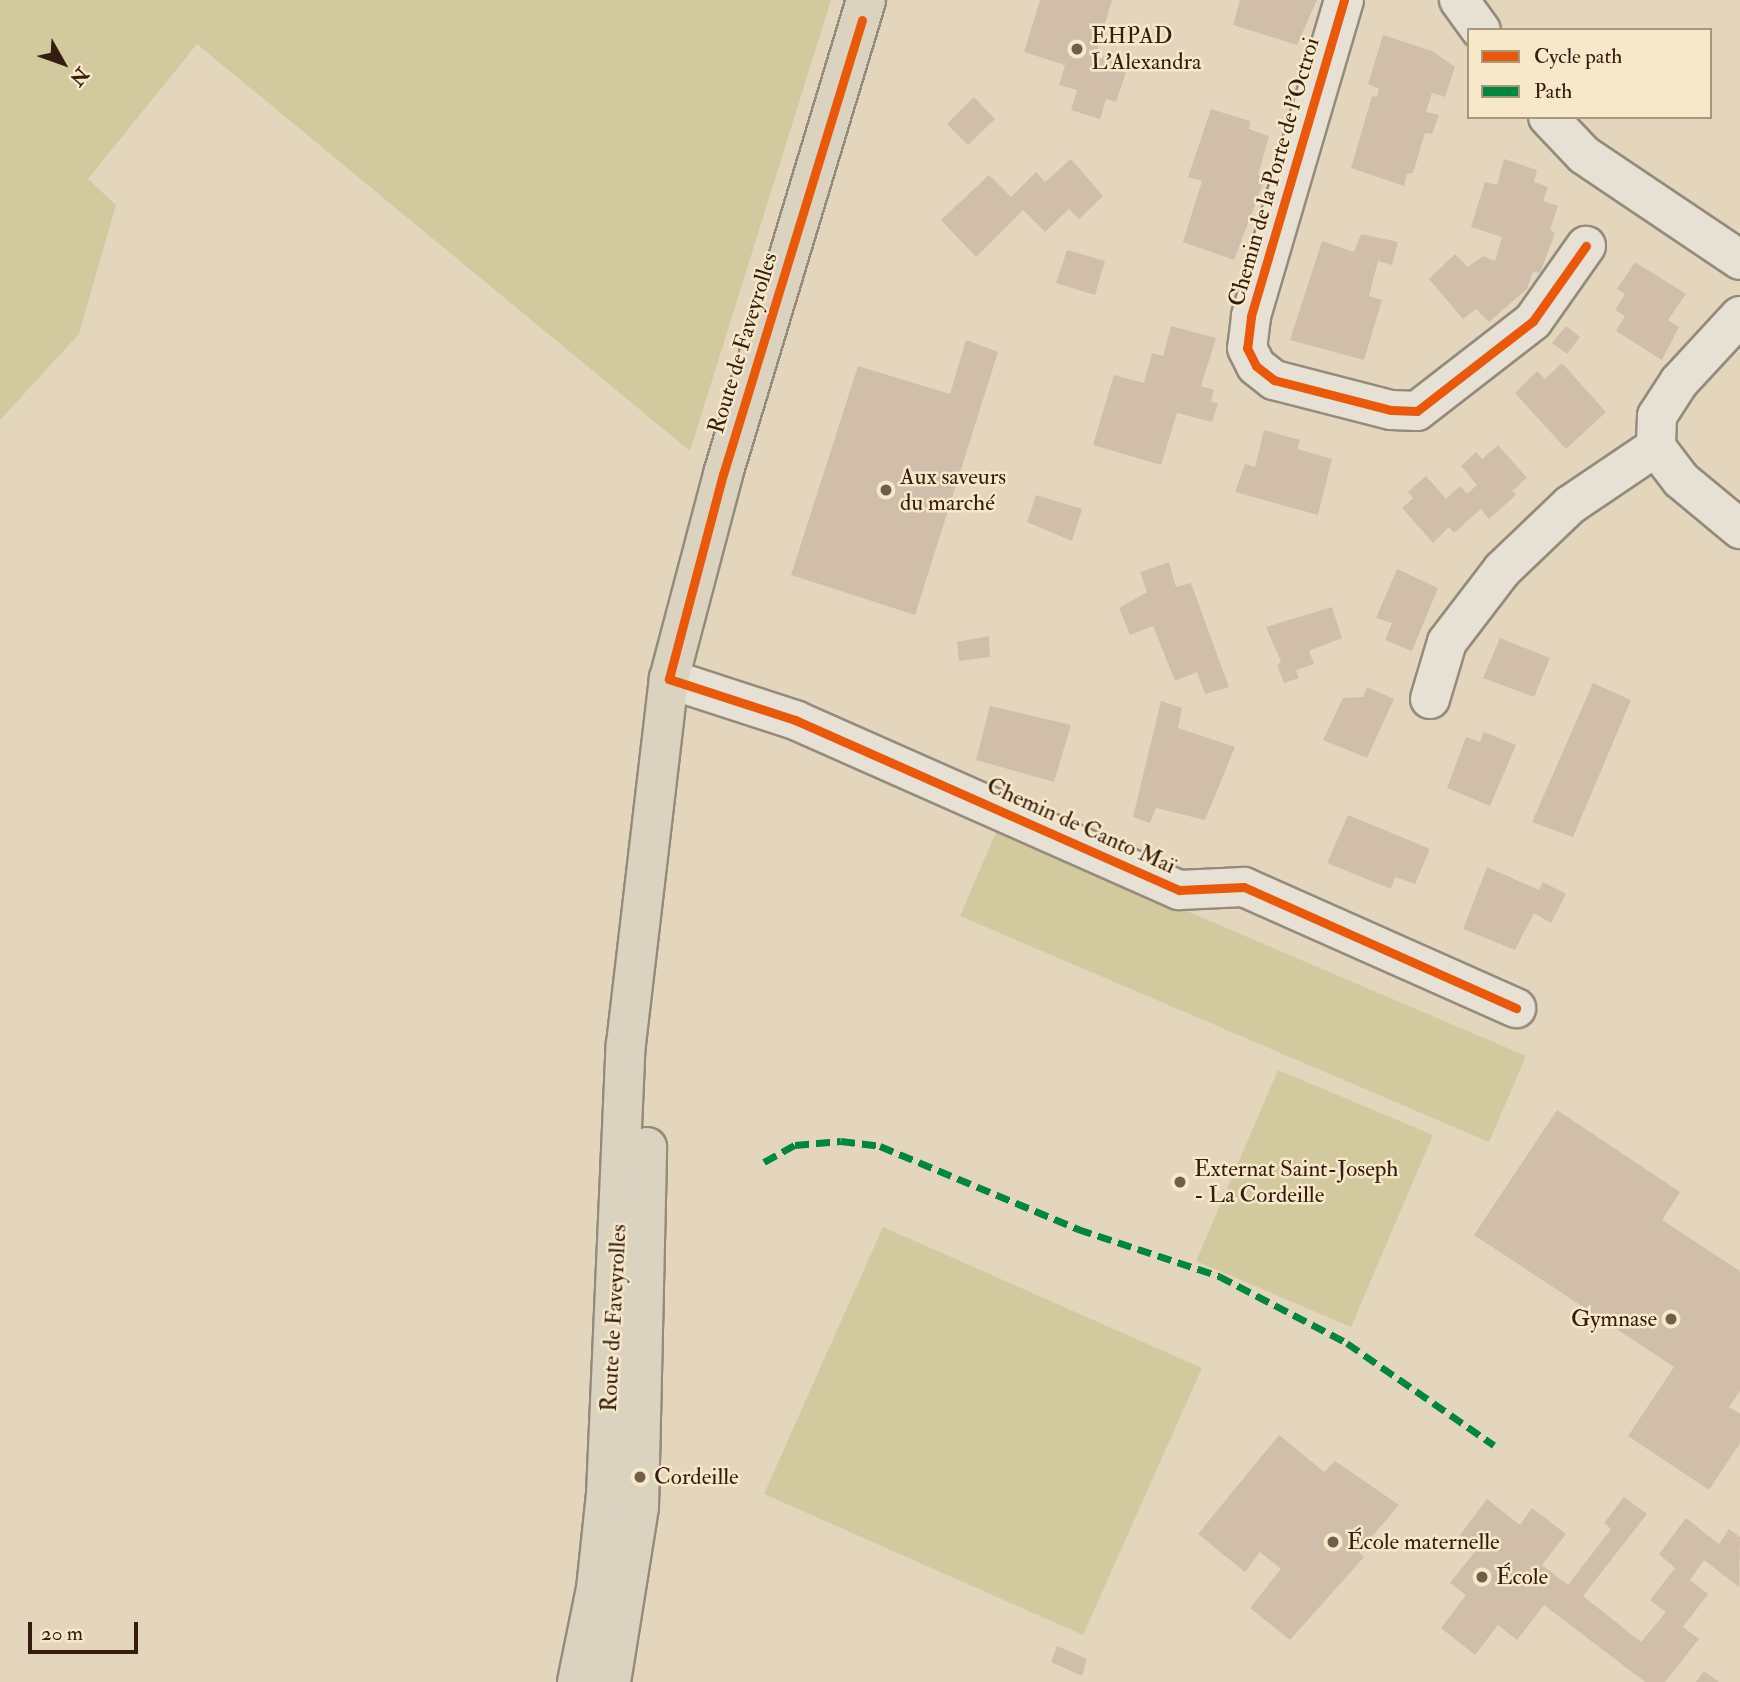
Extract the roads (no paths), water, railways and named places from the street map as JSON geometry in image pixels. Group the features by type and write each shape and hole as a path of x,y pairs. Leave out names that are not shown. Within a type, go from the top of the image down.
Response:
{"main road":[{"name":"Route de Faveyrolles","path":"577,1682 596,1588 606,1494 626,1044 639,953 668,679 723,474 866,7"},
{"name":"Route de Faveyrolles","path":"611,1682 639,1507 649,1040 639,953"}],"street":[{"name":"Chemin de la Porte de l'Octroi","path":"1344,0 1251,317 1247,348 1256,366 1274,380 1391,410 1417,411 1533,321 1586,246"},
{"path":"1459,0 1480,28"},
{"path":"1550,119 1584,155 1740,260"},
{"path":"1740,316 1679,382 1657,416 1656,447 1681,480 1740,529"},
{"path":"1430,699 1447,642 1502,570 1570,506 1656,447"},
{"name":"Chemin de Canto Maï","path":"668,679 795,720 1179,890 1244,887 1516,1008"}],"place":[{"name":"EHPAD L'Alexandra","path":"1077,49"},
{"name":"Aux saveurs du marché","path":"886,490"},
{"name":"Externat Saint-Joseph - La Cordeille","path":"1180,1182"},
{"name":"Gymnase","path":"1671,1319"},
{"name":"Cordeille","path":"640,1477"},
{"name":"École maternelle","path":"1333,1542"},
{"name":"École","path":"1482,1577"}]}
